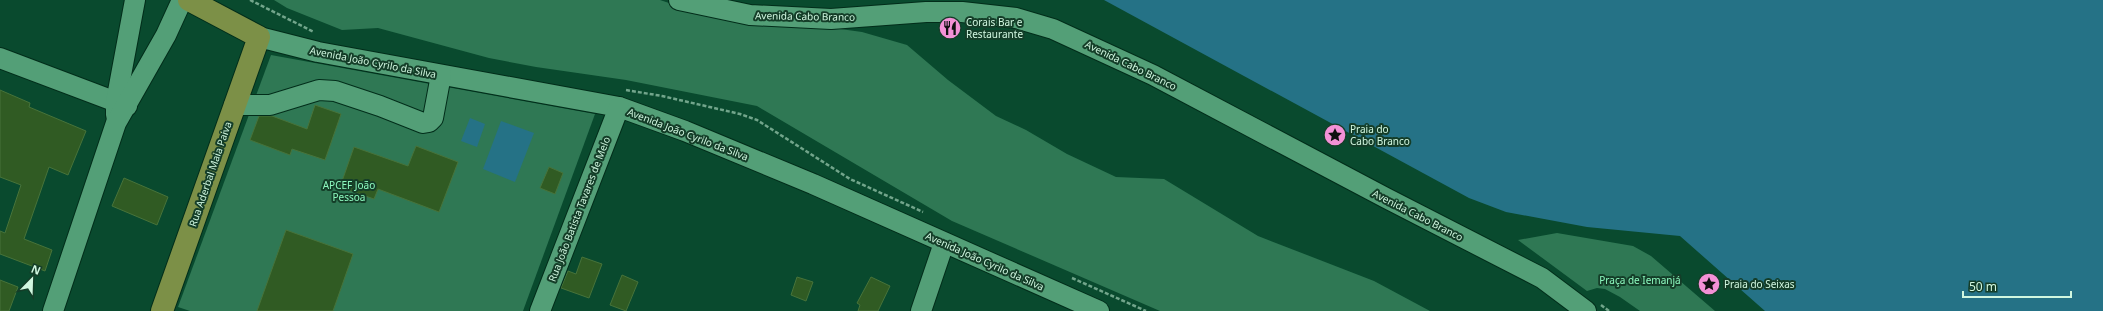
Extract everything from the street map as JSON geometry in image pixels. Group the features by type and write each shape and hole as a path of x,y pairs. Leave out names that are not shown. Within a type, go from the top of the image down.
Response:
{"main road":[{"name":"Avenida João Cyrilo da Silva","path":"189,0 259,37"},
{"name":"Rua Aderbal Maia Paiva","path":"162,311 259,37"}],"street":[{"path":"53,311 116,124 121,104 135,0"},
{"path":"121,104 166,35 182,0"},
{"name":"Avenida Cabo Branco","path":"679,0 750,15 831,19 926,12 962,12 1016,18 1053,29 1072,36 1194,96 1386,198 1542,278 1586,311"},
{"name":"Avenida João Cyrilo da Silva","path":"259,37 318,52 619,107 654,118 742,154 1099,311"},
{"path":"0,58 121,104"},
{"path":"234,105 270,105 320,90 335,91 380,106 423,123 429,122 433,118 441,75"},
{"name":"Rua João Batista Tavares de Melo","path":"540,311 619,107"},
{"path":"921,311 944,243"}],"green space":[{"path":"274,0 660,0 681,7 862,32 907,45 948,80 996,116 1026,130 1067,154 1116,177 1164,179 1258,236 1374,281 1430,311 1160,311 952,221 757,106 626,80 536,67 489,58 378,28 342,30 287,8"},
{"name":"APCEF João Pessoa","path":"271,55 595,114 523,311 190,311 178,307"},
{"name":"Praça de Iemanjá","path":"1557,233 1633,246 1651,256 1715,311 1640,311 1620,297 1605,289 1597,288 1587,291 1518,240"}],"water":[{"path":"1104,0 2103,0 2103,311 1765,311 1680,236 1587,227 1506,212 1469,198"},
{"path":"470,118 485,124 477,147 461,141"},
{"path":"501,121 534,133 515,182 483,169"}],"building":[{"path":"0,90 30,103 29,107 86,131 68,175 49,167 24,239 52,250 45,271 0,254 0,231 5,233 21,185 0,177"},
{"path":"315,105 341,114 325,160 292,149 290,155 250,140 259,116 272,116 307,129"},
{"path":"416,146 458,162 439,212 378,189 374,199 340,187 354,147 408,166"},
{"path":"549,167 563,173 555,194 540,188"},
{"path":"124,178 168,197 157,225 112,206"},
{"path":"286,230 353,254 333,311 257,311"},
{"path":"582,257 602,264 589,298 561,288 568,271 576,274"},
{"path":"622,275 638,282 626,311 610,305"},
{"path":"797,277 813,282 806,301 791,295"},
{"path":"871,277 890,286 878,311 858,311 860,305 857,303"},
{"path":"0,280 18,287 9,311 0,311"}],"place":[{"name":"Corais Bar e Restaurante","path":"950,28"},
{"name":"Praia do Cabo Branco","path":"1335,135"},
{"name":"Praia do Seixas","path":"1709,284"}]}
